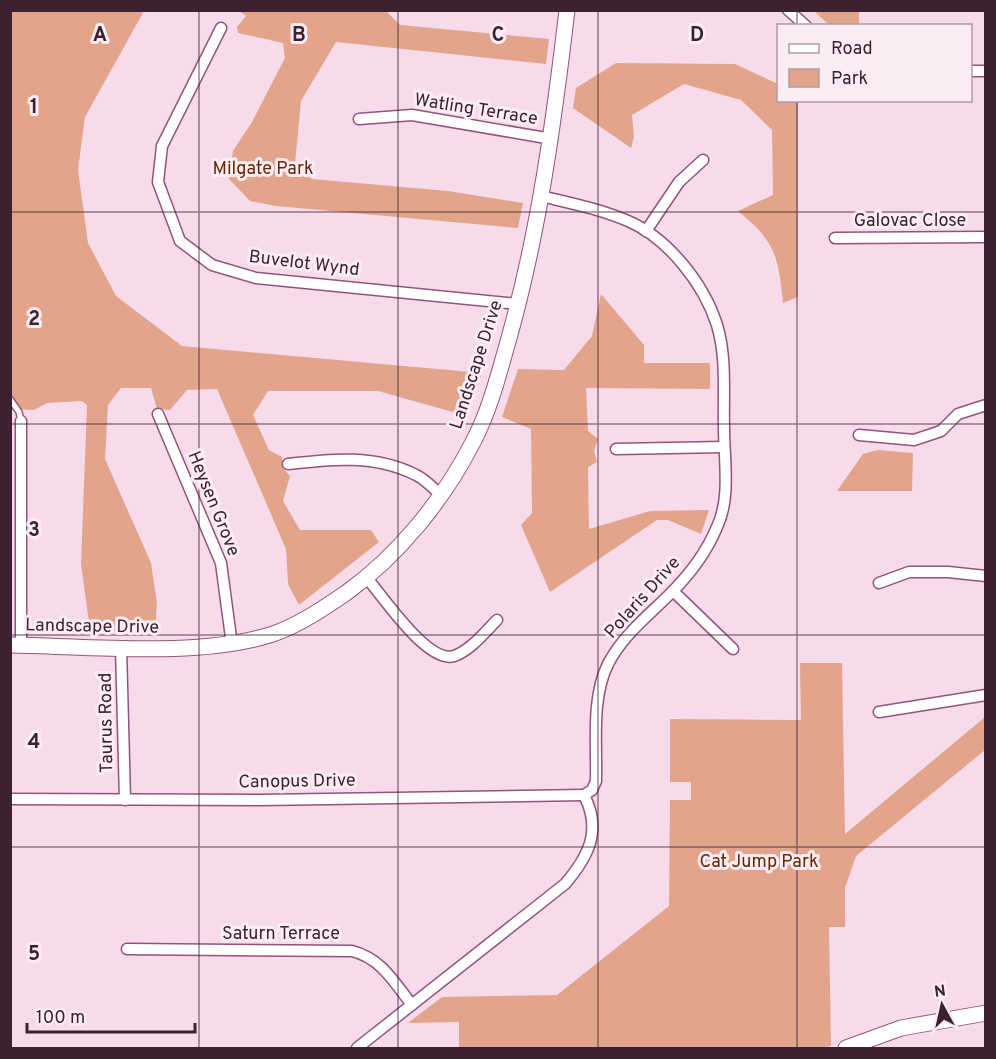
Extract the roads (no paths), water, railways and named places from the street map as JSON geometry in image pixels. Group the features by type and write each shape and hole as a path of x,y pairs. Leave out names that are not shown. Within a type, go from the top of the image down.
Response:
{"street":[{"name":"Landscape Drive","path":"16,646 232,645 275,634 319,612 367,578 441,495 474,440 496,382 518,304 552,139 567,10"},
{"path":"788,10 804,24"},
{"name":"Buvelot Wynd","path":"220,28 162,146 158,182 180,241 212,265 256,278 518,304"},
{"name":"Watling Terrace","path":"359,119 412,115 552,139"},
{"path":"646,231 679,182 703,160"},
{"name":"Polaris Drive","path":"541,196 596,208 630,222 646,231 676,257 700,289 717,324 723,362 725,493 718,526 698,560 673,591 626,637 607,666 598,700 596,780 592,790 584,795"},
{"name":"Galovac Close","path":"835,238 986,237"},
{"path":"859,435 914,440 941,431 958,414 986,405"},
{"name":"Heysen Grove","path":"158,414 221,563 232,645"},
{"path":"16,646 21,421"},
{"path":"616,449 724,447"},
{"path":"288,464 339,458 376,461 417,475 441,495"},
{"path":"879,583 909,572 948,572 986,576"},
{"path":"367,578 425,648 439,656 454,656 497,620"},
{"path":"673,591 733,649"},
{"name":"Taurus Road","path":"122,647 125,800"},
{"path":"879,712 986,695"},
{"path":"357,1048 566,884 577,870 594,830 592,812 584,795"},
{"name":"Canopus Drive","path":"10,799 125,800 584,795"},
{"name":"Saturn Terrace","path":"127,949 352,951 368,954 381,964 412,1005"},
{"path":"846,1048 901,1028 986,1013"}],"lane":[{"path":"10,399 19,412 21,421"}],"park label":[{"name":"Milgate Park","path":"263,169"},
{"name":"Cat Jump Park","path":"759,862"}]}
